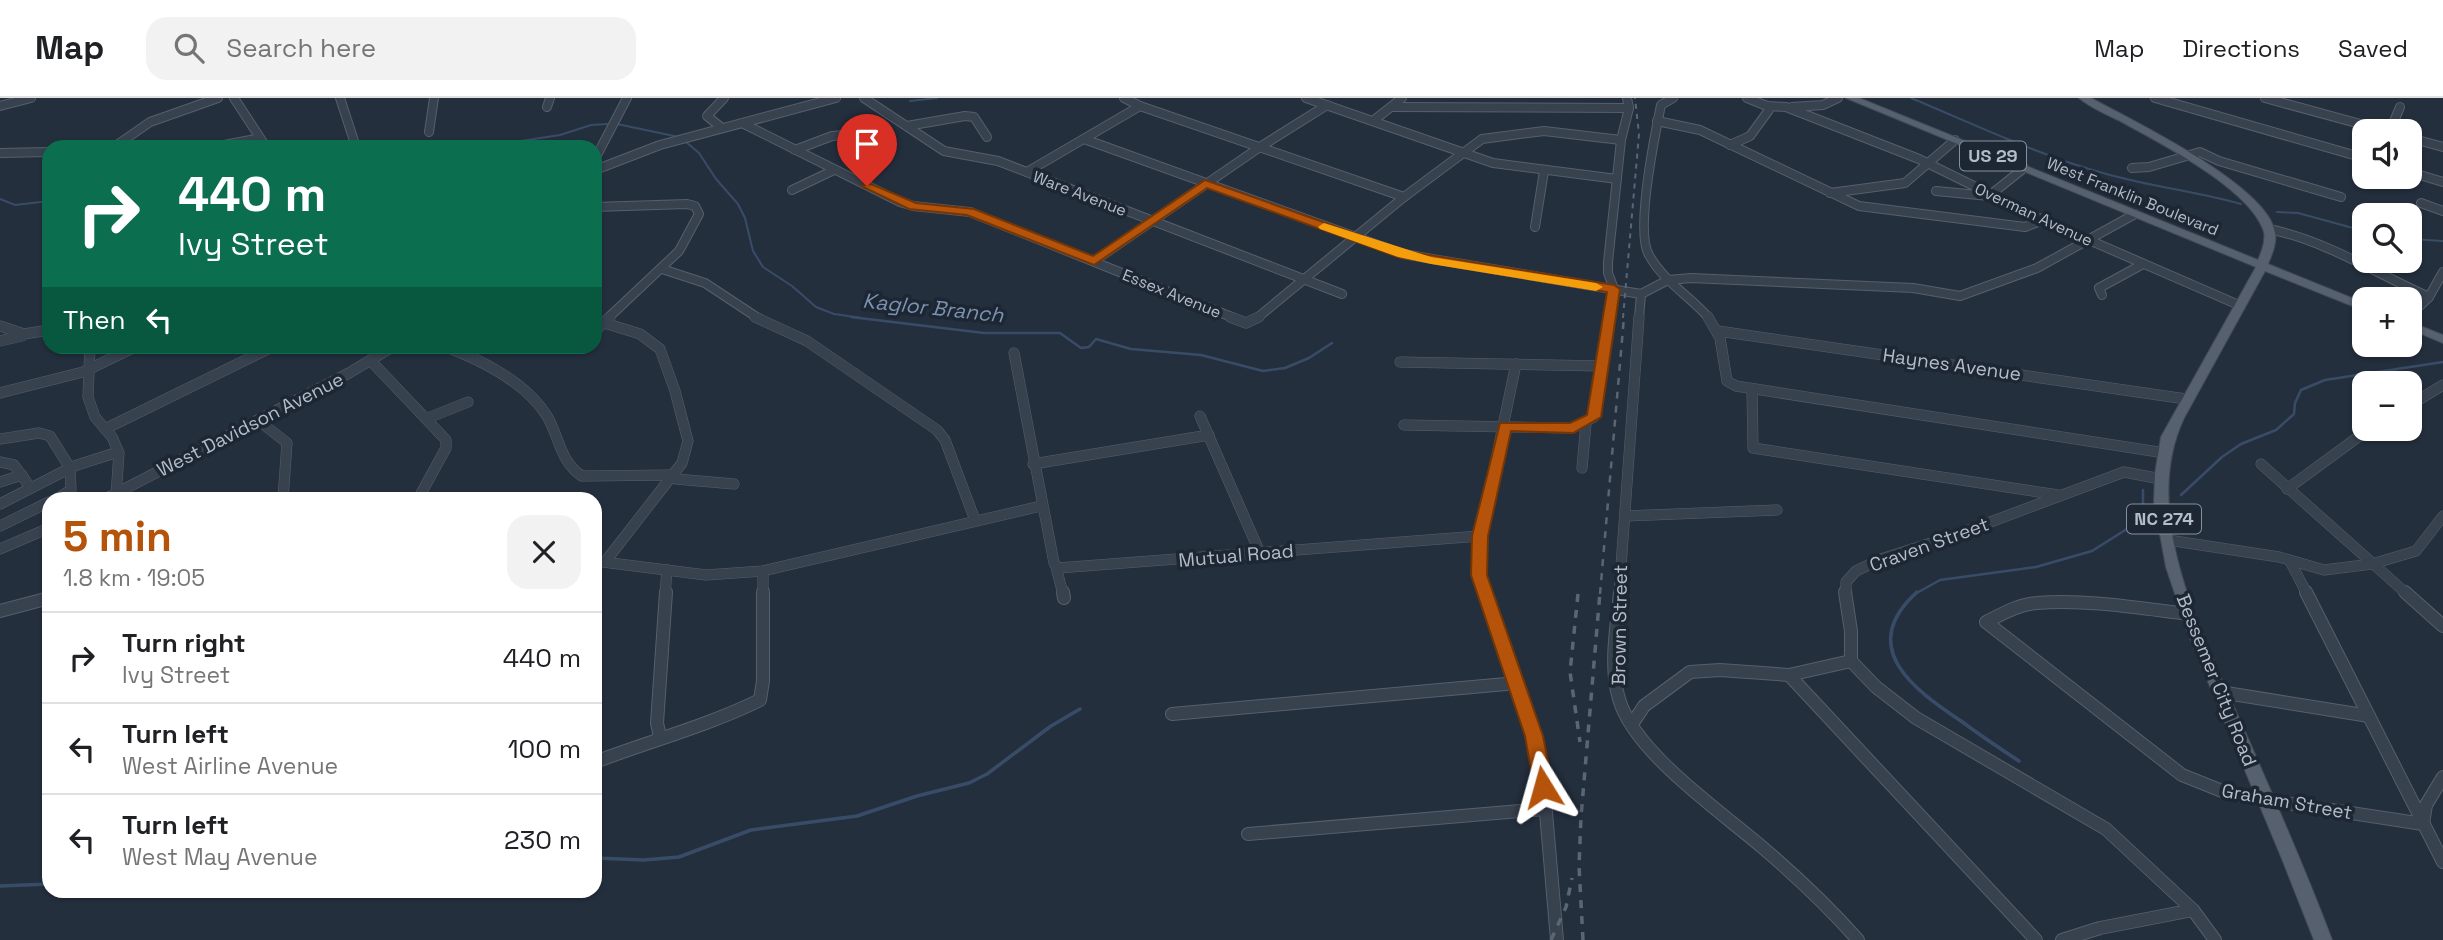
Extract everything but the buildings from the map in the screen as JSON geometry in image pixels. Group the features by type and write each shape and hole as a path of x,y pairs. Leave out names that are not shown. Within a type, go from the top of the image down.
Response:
{"main road":[{"name":"West Franklin Boulevard","path":"1851,98 2352,302"},
{"path":"2084,98 2223,178 2247,197 2269,229"},
{"name":"Bessemer City Road","path":"2269,229 2272,242 2262,265 2186,399 2168,439 2161,479 2164,522 2188,614 2323,940"},
{"path":"2422,330 2443,339"}],"street":[{"path":"0,106 31,98"},
{"path":"122,140 136,128 156,117 218,98"},
{"path":"234,98 260,138 250,140"},
{"path":"340,98 354,140"},
{"path":"429,132 434,98"},
{"path":"547,107 550,98"},
{"path":"602,146 627,98"},
{"path":"722,128 707,116 724,98"},
{"path":"602,167 650,148 836,98"},
{"name":"Ware Avenue","path":"864,98 952,154 991,159 1342,294"},
{"path":"1124,98 1140,106 1404,197"},
{"path":"1306,98 1501,165 1617,179"},
{"path":"1373,121 1402,98"},
{"path":"1515,98 1539,108"},
{"path":"1570,98 1579,108"},
{"path":"1404,425 1573,428 1586,423 1595,413 1614,289 1608,273 1608,262 1621,140 1629,108 1627,98"},
{"path":"1673,98 1661,105 1651,146 1643,244 1650,258 1668,280 1718,331 1727,382 1752,389 2165,453"},
{"name":"Overman Avenue","path":"1747,98 1766,106 1786,107 1929,164 2043,220 2241,306"},
{"path":"1786,107 1816,106 1838,98"},
{"path":"2155,98 2352,155"},
{"path":"2265,98 2285,100 2352,120"},
{"path":"1094,261 1260,146 1327,105"},
{"path":"1027,172 1140,106"},
{"path":"1730,145 1750,136 1769,110 1766,106"},
{"path":"1392,107 1629,108"},
{"path":"2394,119 2400,107"},
{"path":"1528,113 1539,108"},
{"path":"907,126 965,116 974,117 987,137"},
{"path":"1657,121 1700,130 1856,205 2025,227 2043,220"},
{"name":"Essex Avenue","path":"741,123 913,206 970,212 1236,320 1254,321 1303,279"},
{"path":"1303,279 1404,197 1488,137 1530,126 1621,140"},
{"path":"795,150 832,136 858,134"},
{"path":"1084,139 1355,238 1431,261 1641,294 1668,280 1703,278 1913,288 1960,296 2017,277 2134,214"},
{"path":"1830,193 1865,186 1905,183 1955,140"},
{"path":"2422,141 2443,147"},
{"path":"0,153 42,152"},
{"path":"2132,167 2150,167 2202,153 2219,161 2341,197"},
{"path":"1936,191 1992,194 2024,168"},
{"path":"792,190 834,170"},
{"path":"1535,227 1544,171"},
{"path":"2422,175 2443,181"},
{"path":"602,207 679,203 695,206 699,214 679,251 662,269 602,319"},
{"path":"2422,203 2443,211"},
{"path":"2269,229 2335,249 2364,262 2396,283 2429,297"},
{"path":"2102,295 2099,288 2143,264"},
{"path":"662,269 705,283 747,313 807,341 937,430 945,440 975,520"},
{"path":"2422,304 2429,297 2443,272"},
{"name":"Brown Street","path":"1641,294 1614,681 1618,697 1632,724 1659,757 1823,904 1858,940"},
{"path":"602,323 633,331 649,339 660,349 667,364 688,441 684,460 674,475 602,560"},
{"path":"0,326 12,333 24,335"},
{"path":"0,341 42,331"},
{"name":"Haynes Avenue","path":"1718,331 2186,399"},
{"path":"1014,353 1041,506 1064,598"},
{"path":"90,354 90,408 118,452 116,492"},
{"path":"0,393 89,368 120,354"},
{"path":"105,429 258,354"},
{"name":"West Davidson Avenue","path":"123,492 382,354"},
{"path":"460,354 511,380 535,400 553,426 569,466 575,473 582,476 674,475"},
{"path":"371,361 428,418 447,444 422,492"},
{"path":"1400,362 1603,366"},
{"path":"1516,364 1480,536 1479,575 1517,683 1542,766 1557,940"},
{"path":"2422,398 2443,385"},
{"path":"1752,389 1753,448 2059,496"},
{"path":"428,418 468,402"},
{"path":"1200,416 1260,553"},
{"path":"258,420 287,443 284,492"},
{"path":"1582,468 1586,423"},
{"path":"0,439 39,433 50,436 71,468 71,490 68,492"},
{"path":"1033,464 1209,435"},
{"path":"2287,489 2353,441"},
{"path":"0,504 71,468 118,452"},
{"path":"0,462 14,465 30,487"},
{"path":"2261,464 2443,626"},
{"name":"Craven Street","path":"1851,661 1851,631 1845,590 1846,582 1856,571 1881,559 1954,536 2124,472 2161,479"},
{"path":"0,482 22,475"},
{"path":"674,475 676,479 734,484"},
{"path":"0,526 42,505"},
{"path":"602,562 721,575 763,571 1041,506"},
{"path":"1625,516 1777,510"},
{"path":"2168,540 2290,561 2324,570 2372,564 2416,551 2443,516"},
{"path":"0,549 42,531"},
{"name":"Mutual Road","path":"1056,567 1068,569 1480,536"},
{"path":"2290,561 2443,862"},
{"path":"660,737 657,723 667,570"},
{"path":"602,759 660,737 723,718 760,700 763,681 763,571"},
{"path":"0,611 42,600"},
{"name":"Graham Street","path":"2188,614 2121,606 2035,603 2010,610 1986,622 2171,768 2222,791 2423,824"},
{"path":"1632,724 1644,706 1690,672 1720,670 1789,675 1851,661 1876,687 1916,718 2106,829 2193,910 2215,940"},
{"path":"1789,675 2036,940"},
{"path":"1172,714 1517,683"},
{"path":"2220,692 2369,716"},
{"path":"2423,824 2426,805 2443,777"},
{"path":"1248,834 1545,809"},
{"path":"2062,940 2100,928 2193,910"}],"waterway":[{"path":"910,101 937,98"},
{"path":"1911,98 2009,140 2085,168 2241,204"},
{"name":"Kaglor Branch","path":"528,140 560,135 591,125 607,124"},
{"name":"Kaglor Branch","path":"617,124 679,137"},
{"name":"Kaglor Branch","path":"686,142 699,153 716,179 738,204 745,218 753,251 763,267 792,286 816,307 834,314 862,318"},
{"name":"Kaglor Branch","path":"0,199 15,205 42,202"},
{"path":"2277,212 2298,213 2352,228"},
{"path":"2422,240 2443,241"},
{"name":"Kaglor Branch","path":"851,317 984,333 1060,333 1081,348 1089,347 1096,339 1131,349 1201,355 1263,371 1285,368 1309,358 1332,343"},
{"path":"2181,495 2222,457 2241,444 2276,430 2294,414 2295,403 2301,390 2325,380 2443,362"},
{"path":"1915,594 1940,580 2036,567 2092,551 2138,522 2143,510 2143,490"},
{"path":"1915,594 1899,612 1891,631 1891,649 1898,665 1925,695 2019,761"},
{"path":"602,858 644,860 679,857 751,830 857,816 917,796 969,783 987,774 1051,726 1080,709"},
{"path":"0,886 42,884"}],"railway":[{"path":"1623,318 1639,134 1635,98"},
{"path":"1600,594 1624,317"},
{"path":"1583,940 1579,866 1581,817 1600,592"},
{"path":"1578,594 1570,672 1580,742"},
{"path":"1551,940 1566,907 1572,878"}],"slow traffic":[{"path":"1324,227 1431,261 1596,287"}],"route":[{"path":"867,186 913,206 970,212 1094,261 1205,184 1403,254 1431,261 1614,289 1594,417 1573,428 1505,426 1480,536 1479,575 1534,736 1542,766 1543,787"}]}
